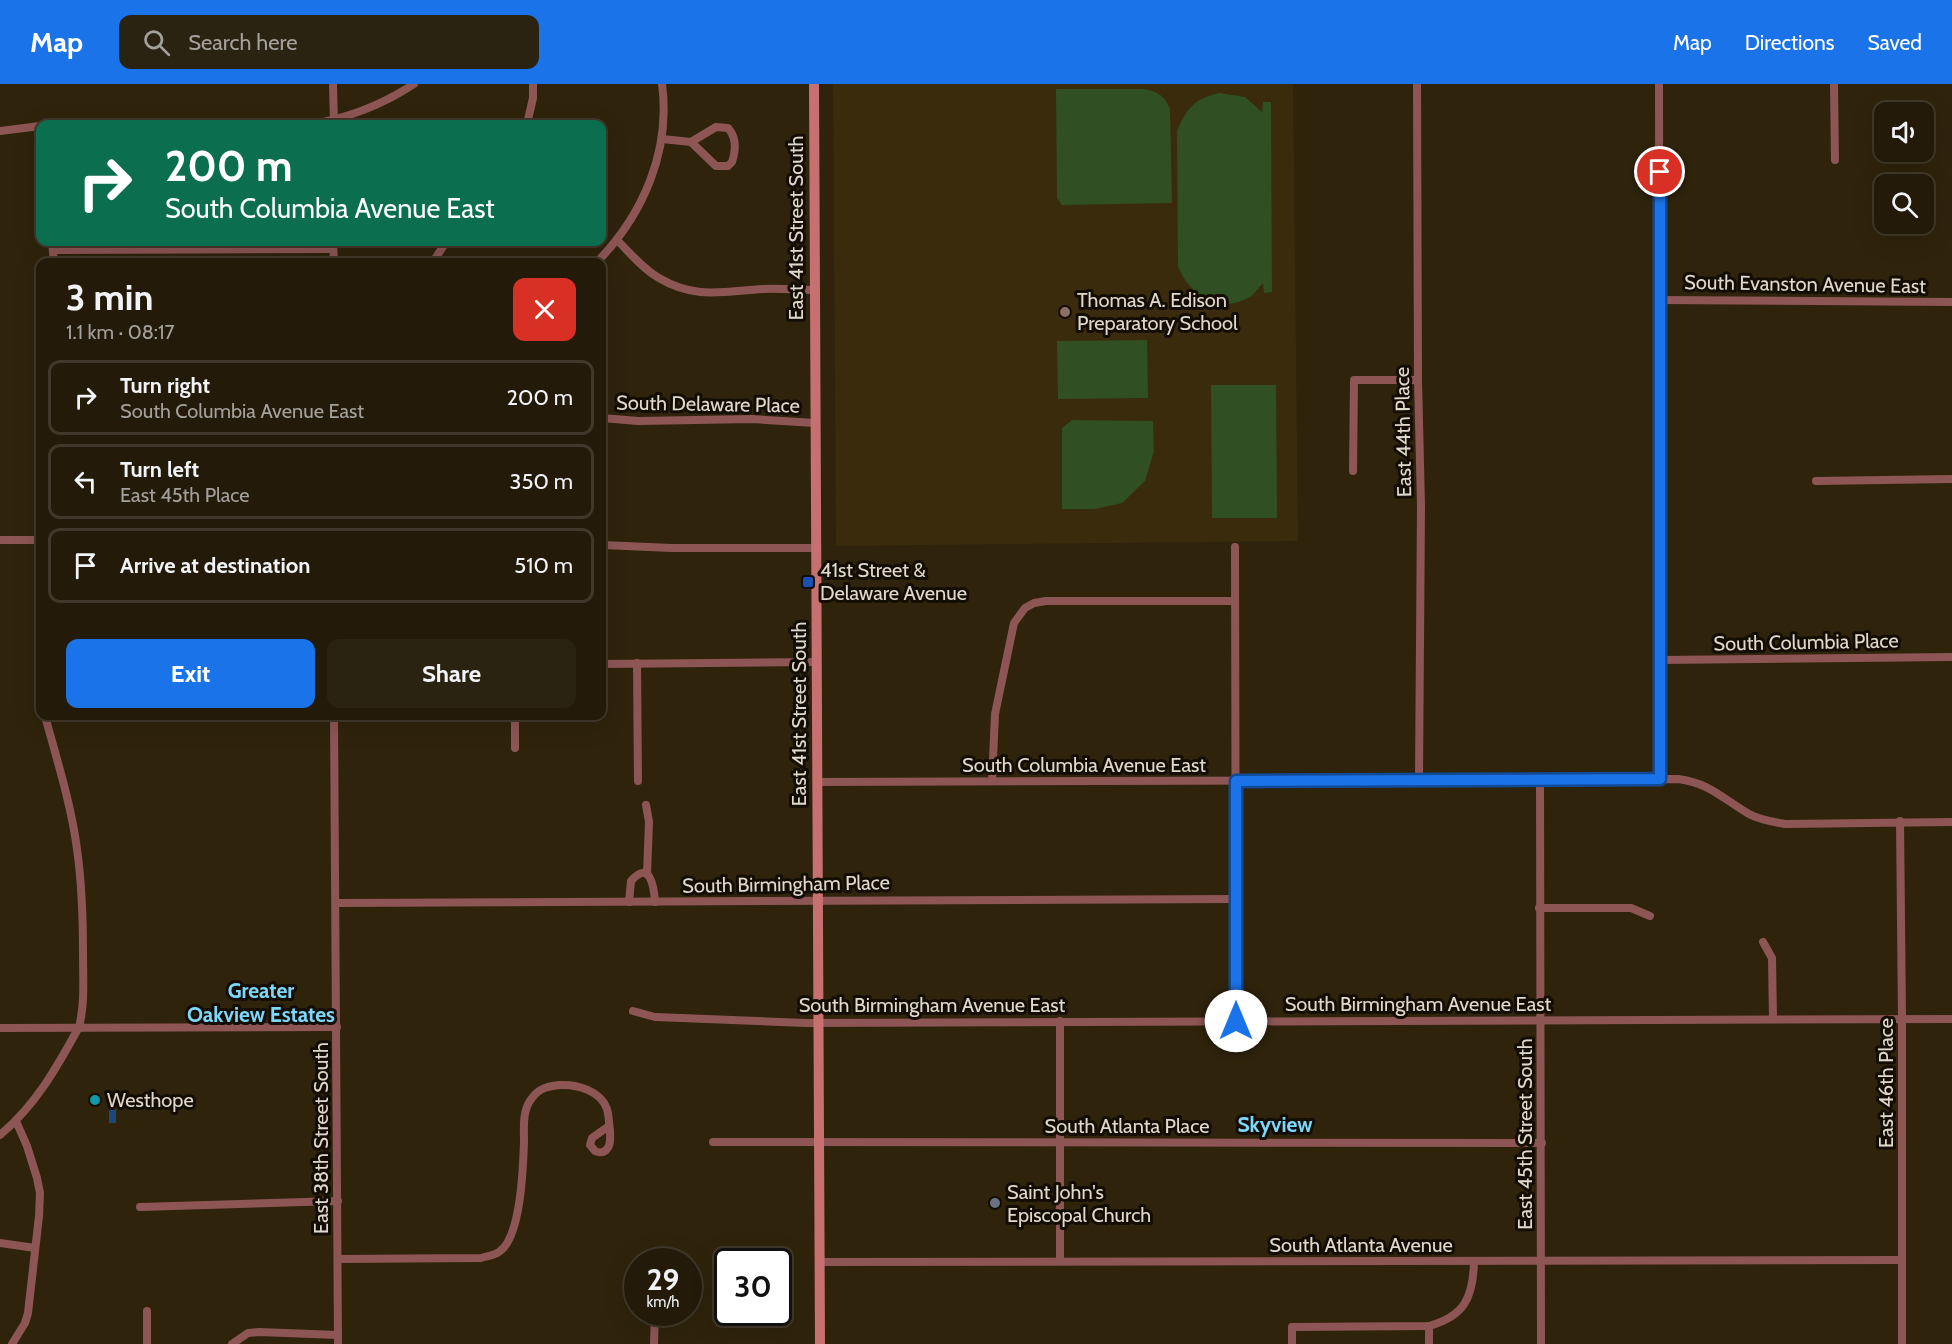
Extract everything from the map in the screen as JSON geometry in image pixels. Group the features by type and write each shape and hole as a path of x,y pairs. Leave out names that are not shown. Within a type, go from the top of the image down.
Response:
{"main road":[{"name":"East 41st Street South","path":"814,84 820,1344"}],"street":[{"path":"333,84 334,120"},
{"path":"342,120 383,103 414,84"},
{"path":"528,120 533,98 533,84"},
{"path":"601,258 617,240 637,211 655,170 662,140 662,84"},
{"name":"East 44th Place","path":"1417,84 1418,380 1421,505 1419,780"},
{"path":"1659,84 1660,779"},
{"path":"1834,84 1835,160"},
{"path":"0,132 36,127"},
{"path":"662,140 691,142 716,127 728,128 734,138 735,146 732,162 728,166 716,166 691,142"},
{"path":"617,240 658,278 697,293 719,294 764,289 815,290"},
{"name":"South Evanston Avenue East","path":"1658,300 1952,302"},
{"path":"1353,471 1354,380 1418,380"},
{"name":"South Delaware Place","path":"606,418 638,421 752,418 815,423"},
{"path":"1816,481 1952,479"},
{"path":"0,540 36,540"},
{"path":"606,545 672,548 815,548"},
{"path":"1235,547 1236,1021"},
{"path":"992,781 995,714 1014,623 1025,608 1034,603 1046,601 1234,601"},
{"name":"South Columbia Place","path":"1660,660 1952,657"},
{"path":"606,664 817,662"},
{"path":"637,663 638,781"},
{"path":"0,1135 16,1121 52,1076 79,1027 84,983 83,917 79,866 66,791 46,720"},
{"name":"East 38th Street South","path":"334,720 338,1344"},
{"path":"515,720 515,748"},
{"name":"East 45th Street South","path":"1540,779 1541,1344"},
{"name":"South Columbia Avenue East","path":"817,782 1660,779 1695,782 1714,790 1750,815 1767,822 1785,824 1952,822"},
{"path":"646,805 649,822 647,874 653,881 655,902"},
{"name":"East 46th Place","path":"1900,821 1902,1344"},
{"path":"629,902 631,881 638,874 647,874"},
{"name":"South Birmingham Place","path":"337,903 1235,899"},
{"path":"1539,908 1631,908 1650,916"},
{"path":"1763,942 1772,958 1773,1019"},
{"name":"South Birmingham Avenue East","path":"633,1011 655,1017 818,1022 1952,1019"},
{"path":"1060,1021 1060,1261"},
{"path":"0,1028 337,1027"},
{"path":"339,1259 481,1258 498,1252 508,1241 514,1226 523,1160 525,1112 531,1098 540,1090 550,1086 566,1085 590,1091 606,1106 609,1126"},
{"path":"12,1344 25,1323 28,1313 39,1216 39,1185 27,1146 16,1121"},
{"name":"South Atlanta Place","path":"713,1142 1542,1143"},
{"path":"140,1207 338,1201"},
{"path":"0,1243 35,1248"},
{"name":"South Atlanta Avenue","path":"819,1262 1902,1260"},
{"path":"1292,1344 1292,1327 1429,1326 1440,1323 1457,1314 1468,1299 1474,1262"},
{"path":"147,1311 147,1344"},
{"path":"654,1344 655,1326"},
{"path":"1429,1326 1429,1344"},
{"path":"235,1342 248,1334 259,1332 338,1335"}],"shaded area":[{"name":"Thomas A. Edison Preparatory School","path":"833,84 1293,84 1298,541 836,546"}],"green space":[{"path":"1056,89 1144,89 1157,93 1163,98 1170,109 1172,203 1062,205 1057,198"},
{"path":"1219,93 1245,97 1262,112 1263,102 1271,102 1272,292 1264,293 1263,283 1250,297 1227,304 1216,303 1197,293 1178,266 1177,131 1192,106 1203,98"},
{"path":"1147,340 1148,398 1058,399 1057,341"},
{"path":"1211,385 1276,385 1277,518 1212,518"},
{"path":"1072,420 1153,421 1154,451 1145,481 1122,503 1095,509 1062,509 1062,428"}],"water":[{"path":"109,1103 116,1105 116,1123 109,1123"}],"place":[{"name":"Thomas A. Edison Preparatory School","path":"1065,312"},
{"name":"41st Street & Delaware Avenue","path":"808,582"},
{"name":"Westhope","path":"95,1100"},
{"name":"Saint John's Episcopal Church","path":"995,1203"}],"district":[{"name":"Greater Oakview Estates","path":"261,1003"},
{"name":"Skyview","path":"1275,1125"}],"route":[{"path":"1236,1021 1236,781 1660,779 1658,310 1660,172"}]}
